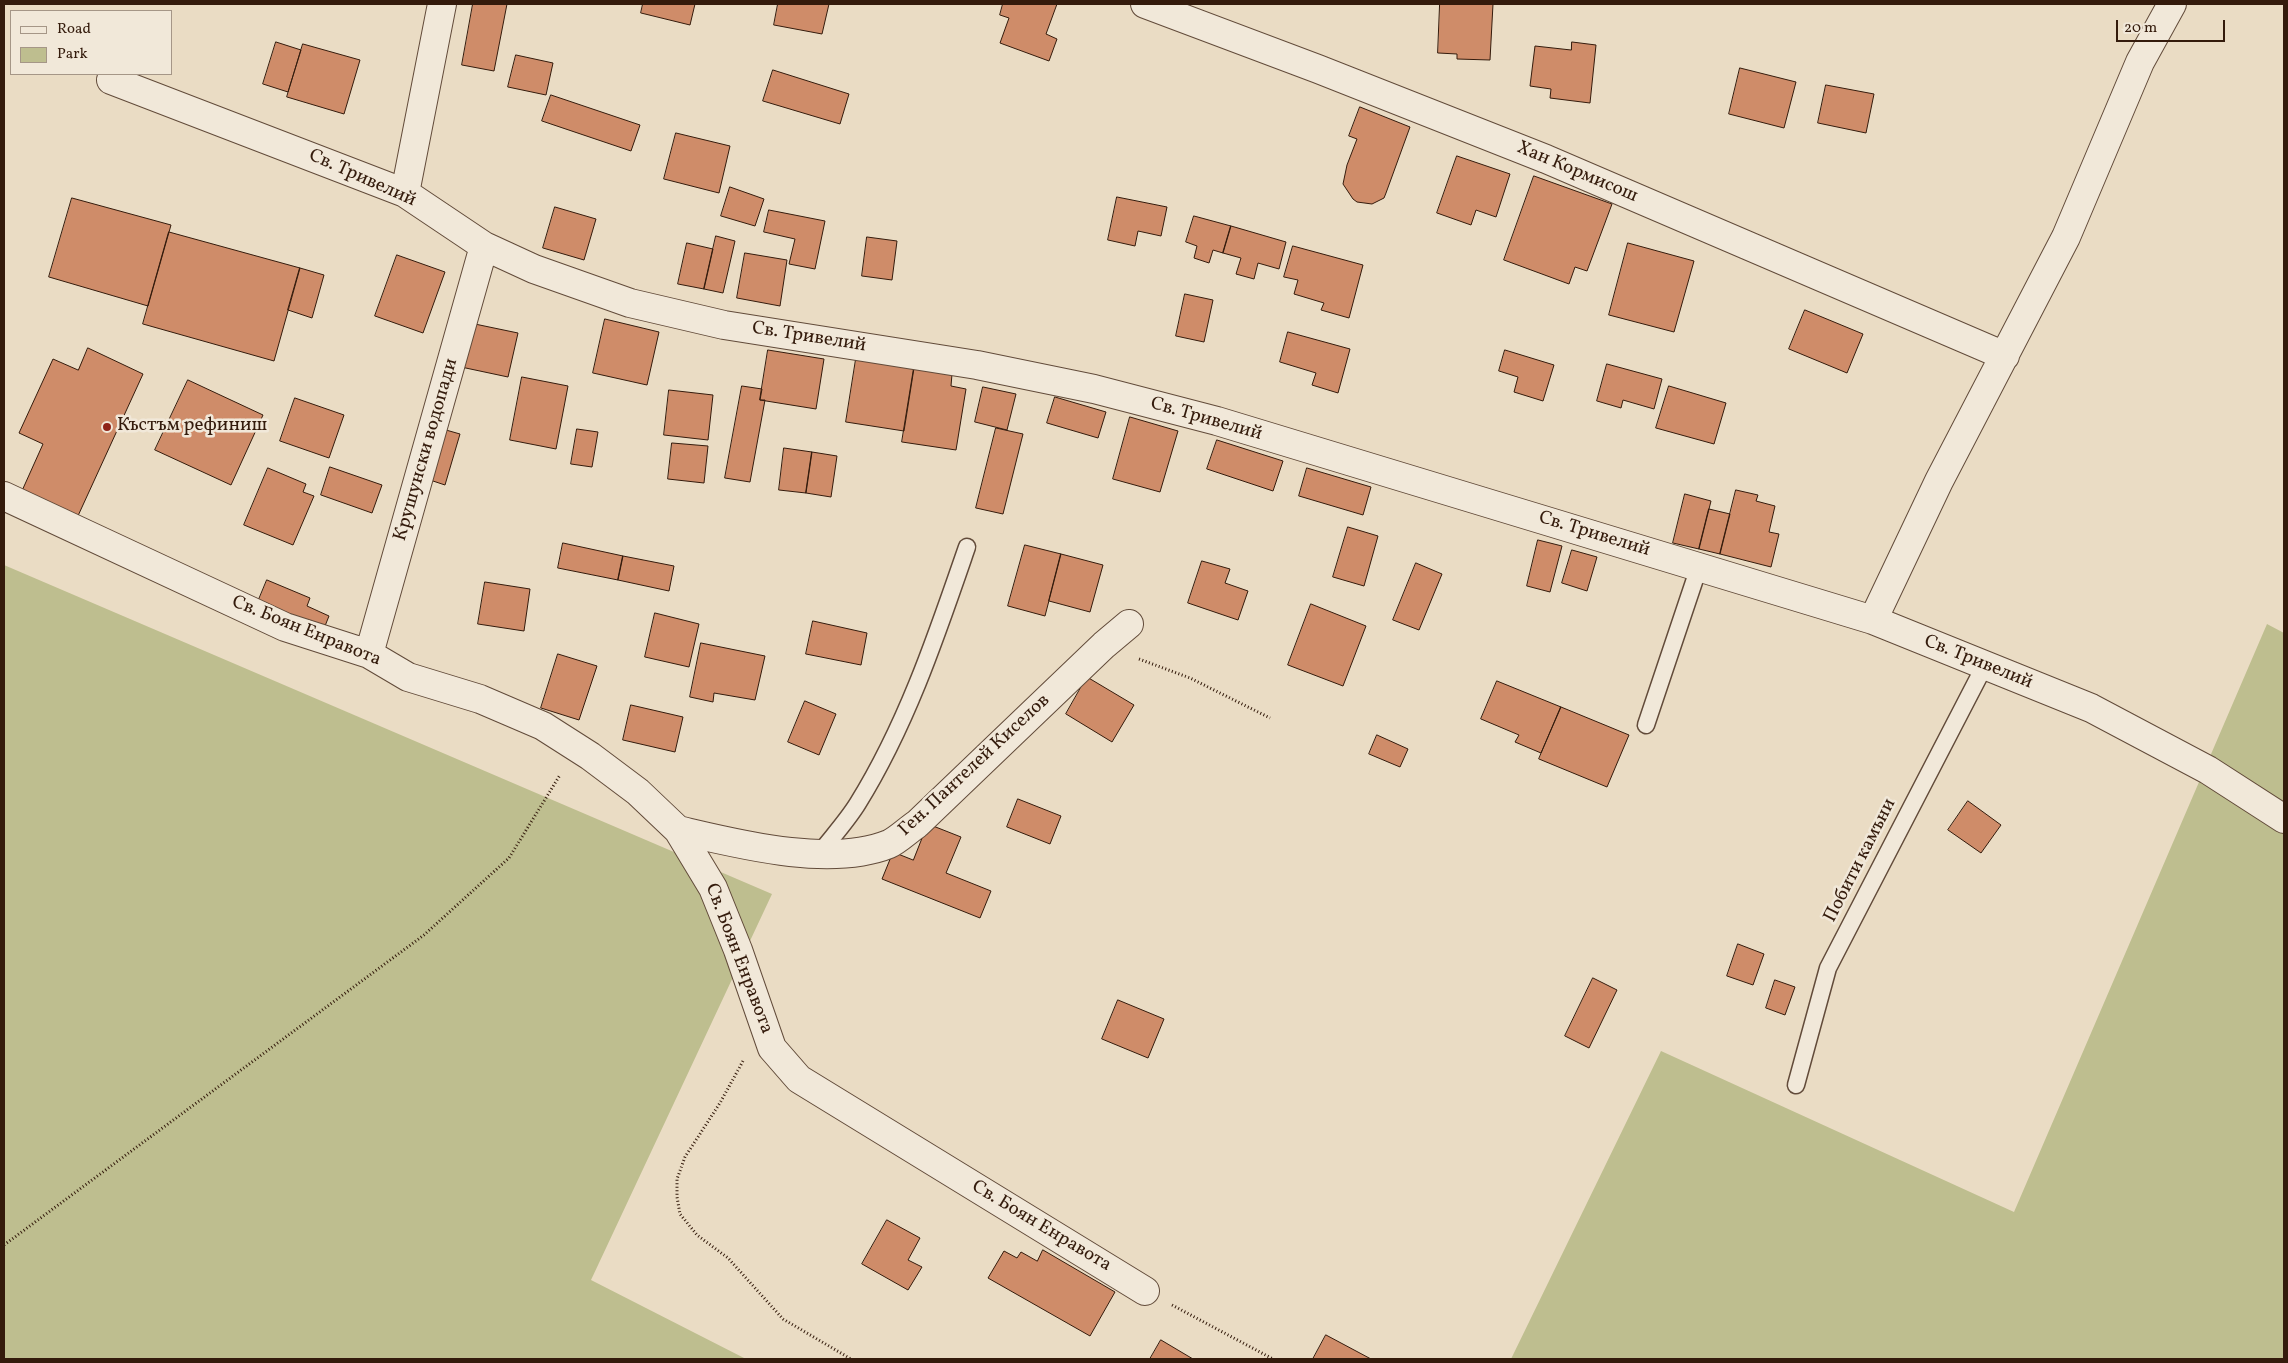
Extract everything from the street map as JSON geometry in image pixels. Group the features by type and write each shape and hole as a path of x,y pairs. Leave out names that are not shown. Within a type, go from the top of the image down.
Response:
{"street":[{"path":"405,193 442,4"},
{"name":"Хан Кормисош","path":"1145,4 1318,69 1546,159 2004,356"},
{"path":"1873,620 1939,481 2066,237 2140,62 2172,4"},
{"name":"Св. Тривелий","path":"111,80 405,193 484,246 534,269 630,302 724,326 977,365 1094,390 1208,419 1873,620 2092,708 2208,770 2284,819"},
{"name":"Крушунски водопади","path":"369,654 484,246"},
{"name":"Св. Боян Енравота","path":"4,496 285,627 369,654 408,678 480,699 543,726 576,748 638,792 678,830 712,888 738,950 772,1048 799,1079 1145,1291"},
{"name":"Ген. Пантелей Киселов","path":"678,830 734,844 819,854 856,853 890,844 917,824 1104,645 1129,624"}],"lane":[{"path":"819,854 857,804 887,754 937,635 967,547"},
{"path":"1646,725 1699,567"},
{"name":"Побити камъни","path":"1796,1085 1828,968 1985,665"}],"path":[{"path":"1104,645 1190,678 1270,718"},
{"path":"4,1246 424,935 509,858 576,748"},
{"path":"743,1060 720,1103 685,1157 677,1179 677,1197 680,1214 696,1235 728,1258 782,1319 852,1359"},
{"path":"1145,1291 1274,1359"}],"green space":[{"path":"4,565 772,894 591,1280 746,1359 4,1359"},
{"path":"2267,624 2284,633 2284,1359 1511,1359 1661,1051 2014,1212"}],"building":[{"path":"473,4 507,4 494,71 462,65"},
{"path":"643,4 695,4 690,25 641,13"},
{"path":"778,4 829,4 822,34 774,25"},
{"path":"1003,4 1057,4 1046,34 1057,39 1049,61 1000,43 1009,18 1000,15"},
{"path":"1440,4 1493,4 1490,60 1457,59 1457,54 1438,53"},
{"path":"276,42 301,50 288,92 263,84"},
{"path":"1572,42 1596,45 1590,103 1550,98 1551,89 1530,86 1535,46 1571,50"},
{"path":"303,44 360,60 344,114 287,97"},
{"path":"516,55 553,63 546,95 508,87"},
{"path":"1740,68 1796,82 1784,128 1729,114"},
{"path":"773,70 849,94 840,124 763,101"},
{"path":"1826,85 1874,94 1866,133 1818,123"},
{"path":"551,95 640,125 631,151 542,121"},
{"path":"1360,107 1410,127 1384,198 1372,204 1357,202 1343,184 1347,165 1357,139 1349,136"},
{"path":"676,133 730,146 719,193 664,179"},
{"path":"1457,156 1510,174 1496,217 1476,210 1471,225 1437,213"},
{"path":"1534,176 1612,204 1587,271 1575,267 1569,284 1504,260"},
{"path":"730,187 764,199 755,226 721,216"},
{"path":"1117,197 1167,207 1161,236 1138,231 1135,246 1108,240"},
{"path":"72,198 171,225 148,306 49,277"},
{"path":"555,207 596,219 584,260 543,248"},
{"path":"769,210 825,221 815,269 789,264 795,239 764,232"},
{"path":"1194,216 1231,226 1223,253 1213,250 1209,263 1194,258 1197,246 1186,242"},
{"path":"1231,226 1286,242 1279,269 1258,263 1254,279 1236,274 1241,258 1223,253"},
{"path":"169,232 300,268 274,361 143,324"},
{"path":"716,236 735,241 723,293 704,289"},
{"path":"867,237 897,241 892,280 862,276"},
{"path":"687,243 713,249 704,289 678,284"},
{"path":"1628,243 1694,261 1674,332 1609,315"},
{"path":"1293,246 1363,265 1349,318 1321,310 1324,303 1294,294 1298,280 1284,277"},
{"path":"745,253 787,260 780,306 737,298"},
{"path":"397,255 445,272 423,333 375,316"},
{"path":"300,268 324,275 312,318 288,310"},
{"path":"1185,294 1213,300 1204,342 1176,336"},
{"path":"1805,310 1863,334 1847,373 1789,349"},
{"path":"605,319 659,332 647,385 593,373"},
{"path":"470,323 518,333 508,377 461,367"},
{"path":"1288,332 1350,349 1338,393 1312,385 1316,373 1280,362"},
{"path":"88,348 143,374 77,518 21,493 43,444 19,433 53,359 78,370"},
{"path":"768,350 824,359 816,409 760,400"},
{"path":"1505,350 1554,365 1543,401 1514,392 1518,377 1499,371"},
{"path":"856,359 914,368 904,431 846,422"},
{"path":"1607,364 1662,379 1654,409 1623,400 1621,408 1597,401"},
{"path":"914,368 952,374 951,386 966,389 956,450 902,442"},
{"path":"522,377 568,386 556,449 510,440"},
{"path":"188,380 263,415 231,485 155,450"},
{"path":"742,386 762,389 760,400 765,400 750,482 725,478"},
{"path":"1669,386 1726,403 1714,444 1656,428"},
{"path":"983,387 1016,394 1007,430 975,422"},
{"path":"669,390 713,395 708,440 664,435"},
{"path":"1055,397 1106,412 1098,438 1047,423"},
{"path":"295,398 344,415 329,458 280,441"},
{"path":"1130,417 1178,431 1160,492 1113,479"},
{"path":"439,428 460,434 445,485 424,478"},
{"path":"996,428 1023,434 1003,514 976,508"},
{"path":"577,429 598,432 592,467 571,464"},
{"path":"1217,440 1283,461 1273,491 1207,469"},
{"path":"672,443 708,446 704,483 668,479"},
{"path":"784,448 812,452 806,493 779,490"},
{"path":"812,452 837,456 831,497 806,493"},
{"path":"330,467 382,485 372,513 321,495"},
{"path":"268,468 306,484 303,492 314,496 293,545 244,525"},
{"path":"1307,468 1371,487 1363,515 1299,496"},
{"path":"1736,490 1758,495 1756,501 1775,506 1769,532 1779,534 1771,567 1720,554"},
{"path":"1685,494 1711,501 1699,549 1673,543"},
{"path":"1709,509 1730,514 1720,554 1699,549"},
{"path":"1348,527 1378,536 1364,586 1333,577"},
{"path":"1538,540 1562,546 1550,592 1527,586"},
{"path":"563,543 623,556 618,580 558,568"},
{"path":"1025,545 1061,554 1045,616 1008,606"},
{"path":"1572,550 1597,557 1587,591 1562,583"},
{"path":"1061,554 1103,565 1090,612 1049,601"},
{"path":"623,556 674,566 669,591 618,580"},
{"path":"1202,561 1230,569 1225,583 1248,591 1238,620 1188,603"},
{"path":"1416,563 1442,574 1419,630 1393,620"},
{"path":"267,580 310,598 307,606 329,616 321,636 255,609"},
{"path":"485,582 530,589 524,631 478,624"},
{"path":"1311,604 1366,626 1343,686 1288,665"},
{"path":"655,613 699,624 689,667 645,657"},
{"path":"813,621 867,633 861,665 806,654"},
{"path":"701,643 765,656 755,700 714,693 713,702 690,697"},
{"path":"558,654 597,666 579,720 541,708"},
{"path":"1087,677 1134,705 1112,742 1066,714"},
{"path":"1497,681 1561,707 1541,753 1515,742 1519,735 1481,719"},
{"path":"805,701 836,714 819,755 788,742"},
{"path":"631,705 683,717 675,752 623,740"},
{"path":"1561,707 1629,735 1607,787 1539,759"},
{"path":"1377,735 1408,749 1400,767 1369,754"},
{"path":"1018,799 1061,816 1050,844 1007,827"},
{"path":"1968,801 2001,825 1981,853 1948,830"},
{"path":"928,824 961,837 946,873 991,891 980,918 882,879 893,852 913,860"},
{"path":"1738,944 1764,954 1753,985 1727,976"},
{"path":"1593,978 1617,990 1589,1048 1565,1036"},
{"path":"1775,980 1795,987 1785,1015 1766,1008"},
{"path":"1118,1000 1164,1019 1148,1058 1102,1039"},
{"path":"887,1220 920,1238 908,1260 922,1267 908,1290 862,1264"},
{"path":"1043,1250 1115,1292 1090,1336 988,1278 1004,1251 1017,1258 1021,1252 1037,1261"},
{"path":"1326,1335 1371,1359 1313,1359"},
{"path":"1161,1340 1193,1359 1150,1359"}],"place":[{"name":"Къстъм рефиниш","path":"107,427"}]}
